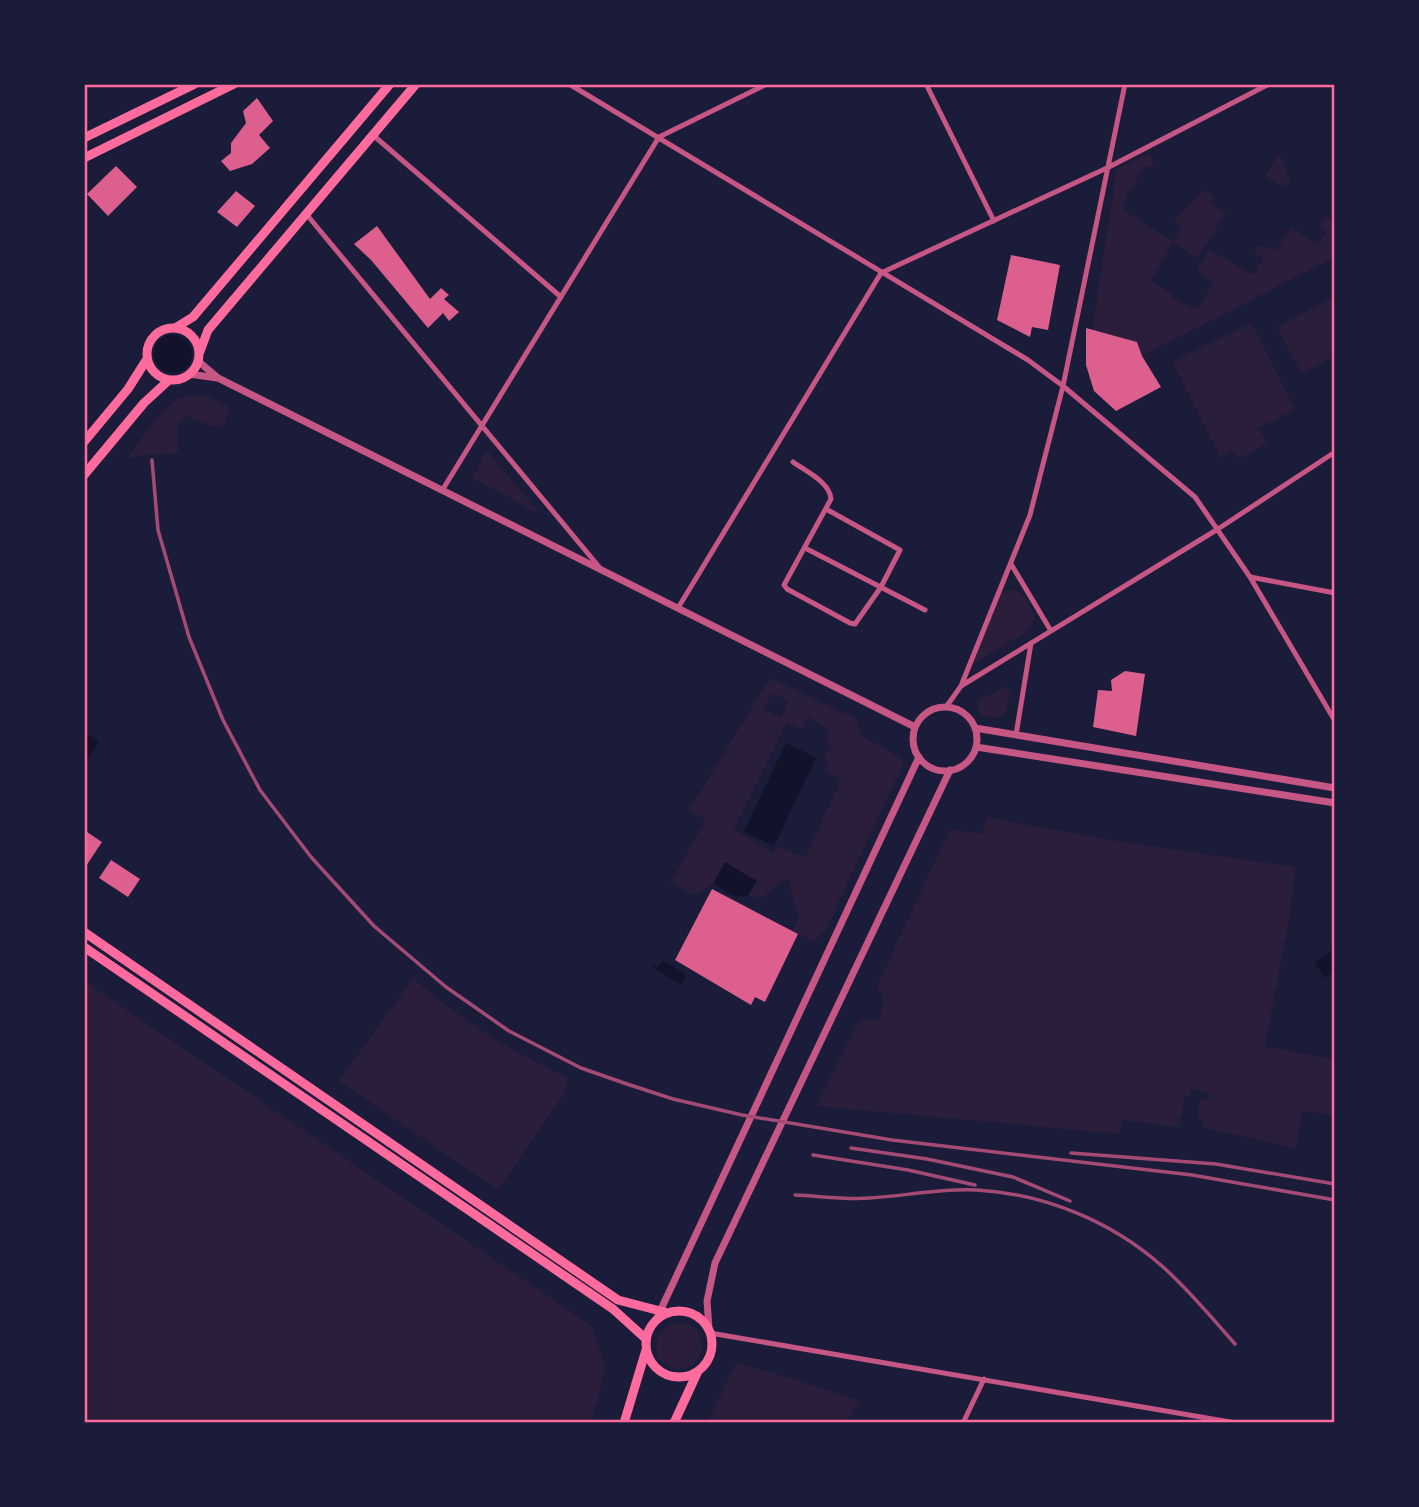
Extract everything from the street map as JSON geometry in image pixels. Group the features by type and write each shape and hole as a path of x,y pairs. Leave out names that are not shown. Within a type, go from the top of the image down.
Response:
{"main road":[{"path":"84,138 195,84"},
{"path":"84,158 234,84"},
{"path":"84,442 128,389 147,359 148,346 155,334 175,328 193,317 390,84"},
{"path":"147,359 155,373 169,380 189,374 199,357 208,330 416,84"},
{"path":"175,328 192,336 199,357"},
{"path":"84,475 144,403 169,380"},
{"path":"84,932 618,1300 664,1312 692,1313 699,1317 710,1331 712,1353 704,1366 680,1377 661,1372 649,1357 646,1343 613,1309 84,947"},
{"path":"624,1423 646,1343 655,1322 664,1312"},
{"path":"676,1419 698,1371"}],"street":[{"path":"569,84 1028,360 1063,386 1195,497 1250,576 1335,721"},
{"path":"443,489 659,137 766,84"},
{"path":"926,84 994,221"},
{"path":"946,707 961,686 1030,515 1063,386 1125,84"},
{"path":"678,608 881,273 1107,168 1269,84"},
{"path":"374,136 561,297"},
{"path":"307,215 602,570"},
{"path":"199,357 218,378"},
{"path":"189,374 218,378 915,727"},
{"path":"961,686 1218,529 1335,452"},
{"path":"793,462 827,487 831,499 784,585 850,623 858,622 881,587 900,550 827,509"},
{"path":"805,548 925,610"},
{"path":"1011,564 1051,631"},
{"path":"1250,576 1335,593"},
{"path":"1016,735 1031,643"},
{"path":"946,707 965,714 975,728 976,747 966,763 950,770 932,768 919,757 913,740 915,727 928,712 946,707"},
{"path":"975,728 1335,788"},
{"path":"976,747 1335,803"},
{"path":"664,1312 919,757"},
{"path":"950,770 715,1263 707,1301 710,1331 1232,1423"},
{"path":"963,1423 984,1379"},
{"path":"676,1419 684,1423"}],"shaded area":[{"path":"1149,153 1154,162 1151,168 1145,166 1127,195 1122,209 1173,242 1151,281 1174,295 1172,298 1197,310 1214,282 1196,270 1209,250 1254,275 1263,258 1254,253 1258,245 1276,250 1291,227 1318,244 1327,231 1319,226 1325,217 1335,222 1335,257 1142,356 1137,342 1092,330 1117,168"},
{"path":"1279,153 1290,179 1286,188 1265,177"},
{"path":"1203,190 1214,197 1210,203 1226,212 1197,259 1173,242 1182,227 1174,222 1181,211"},
{"path":"1335,296 1335,356 1302,374 1277,327"},
{"path":"1252,323 1295,410 1258,428 1267,443 1238,459 1234,450 1221,458 1172,362"},
{"path":"173,335 186,341 192,354 186,367 173,373 160,367 154,354 160,341"},
{"path":"207,395 231,408 222,427 213,427 187,416 177,424 179,453 142,455 126,460 157,418 171,404 185,397"},
{"path":"487,450 540,514 472,478"},
{"path":"1016,589 1028,600 1035,618 1027,632 968,667 999,592"},
{"path":"770,678 857,719 861,736 905,760 825,931 813,941 792,931 799,918 788,880 779,883 763,897 748,896 756,881 725,862 713,884 694,895 670,883 706,820 689,810","holes":["772,693 789,701 781,718 764,709","808,717 830,731 826,740 831,744 824,758 829,762 825,770 841,780 805,858 777,846 772,853 734,829 787,722 802,729"]},
{"path":"1006,686 1010,693 1005,716 993,718 979,715 978,701"},
{"path":"84,731 99,742 88,759 84,756"},
{"path":"786,743 816,758 774,846 744,832"},
{"path":"987,817 1104,839 1295,867 1291,909 1265,1046 1335,1060 1335,1116 1303,1111 1296,1148 1203,1128 1204,1119 1197,1118 1200,1099 1207,1100 1209,1092 1190,1089 1189,1096 1185,1096 1179,1127 1122,1120 1120,1134 816,1106 859,1020 880,1019 883,996 876,988 950,829 982,834"},
{"path":"725,862 757,881 748,896 736,897 713,884"},
{"path":"1335,948 1335,971 1324,978 1315,962"},
{"path":"663,960 687,975 680,985 650,965 658,967"},
{"path":"413,978 487,1034 568,1078 565,1092 498,1190 339,1081"},
{"path":"84,981 592,1326 606,1367 591,1423 84,1423"},
{"path":"679,1323 696,1329 702,1346 696,1363 679,1369 662,1363 656,1346 662,1329"},
{"path":"737,1362 859,1400 847,1423 707,1423"}],"building":[{"path":"257,98 273,121 259,135 270,148 252,164 230,171 221,161 231,153 231,143 246,123 243,111"},
{"path":"116,166 137,187 108,216 87,194"},
{"path":"236,191 255,206 237,227 217,212"},
{"path":"377,226 430,299 441,288 449,295 444,299 459,312 449,321 443,313 428,328 371,260 354,244"},
{"path":"1011,255 1060,265 1048,330 1032,327 1030,337 997,320"},
{"path":"1086,328 1137,342 1142,356 1161,387 1116,411 1094,391 1086,365"},
{"path":"1125,671 1145,674 1136,736 1093,727 1098,690 1112,691 1111,680"},
{"path":"84,830 102,842 84,869"},
{"path":"111,860 140,879 128,897 99,878"},
{"path":"712,889 798,934 765,1002 755,997 751,1005 675,960"}],"railway":[{"path":"152,460 158,530 189,637 223,720 260,790 311,857 374,926 446,987 509,1031 581,1068 673,1099 742,1115 892,1140 1192,1175 1335,1200"},
{"path":"851,1148 927,1159 1013,1177 1070,1201"},
{"path":"1071,1153 1216,1164 1335,1184"},
{"path":"813,1155 908,1170 975,1185"},
{"path":"795,1195 861,1198 977,1190 1027,1197 1052,1204 1099,1223 1142,1250 1182,1285 1235,1344"}]}
